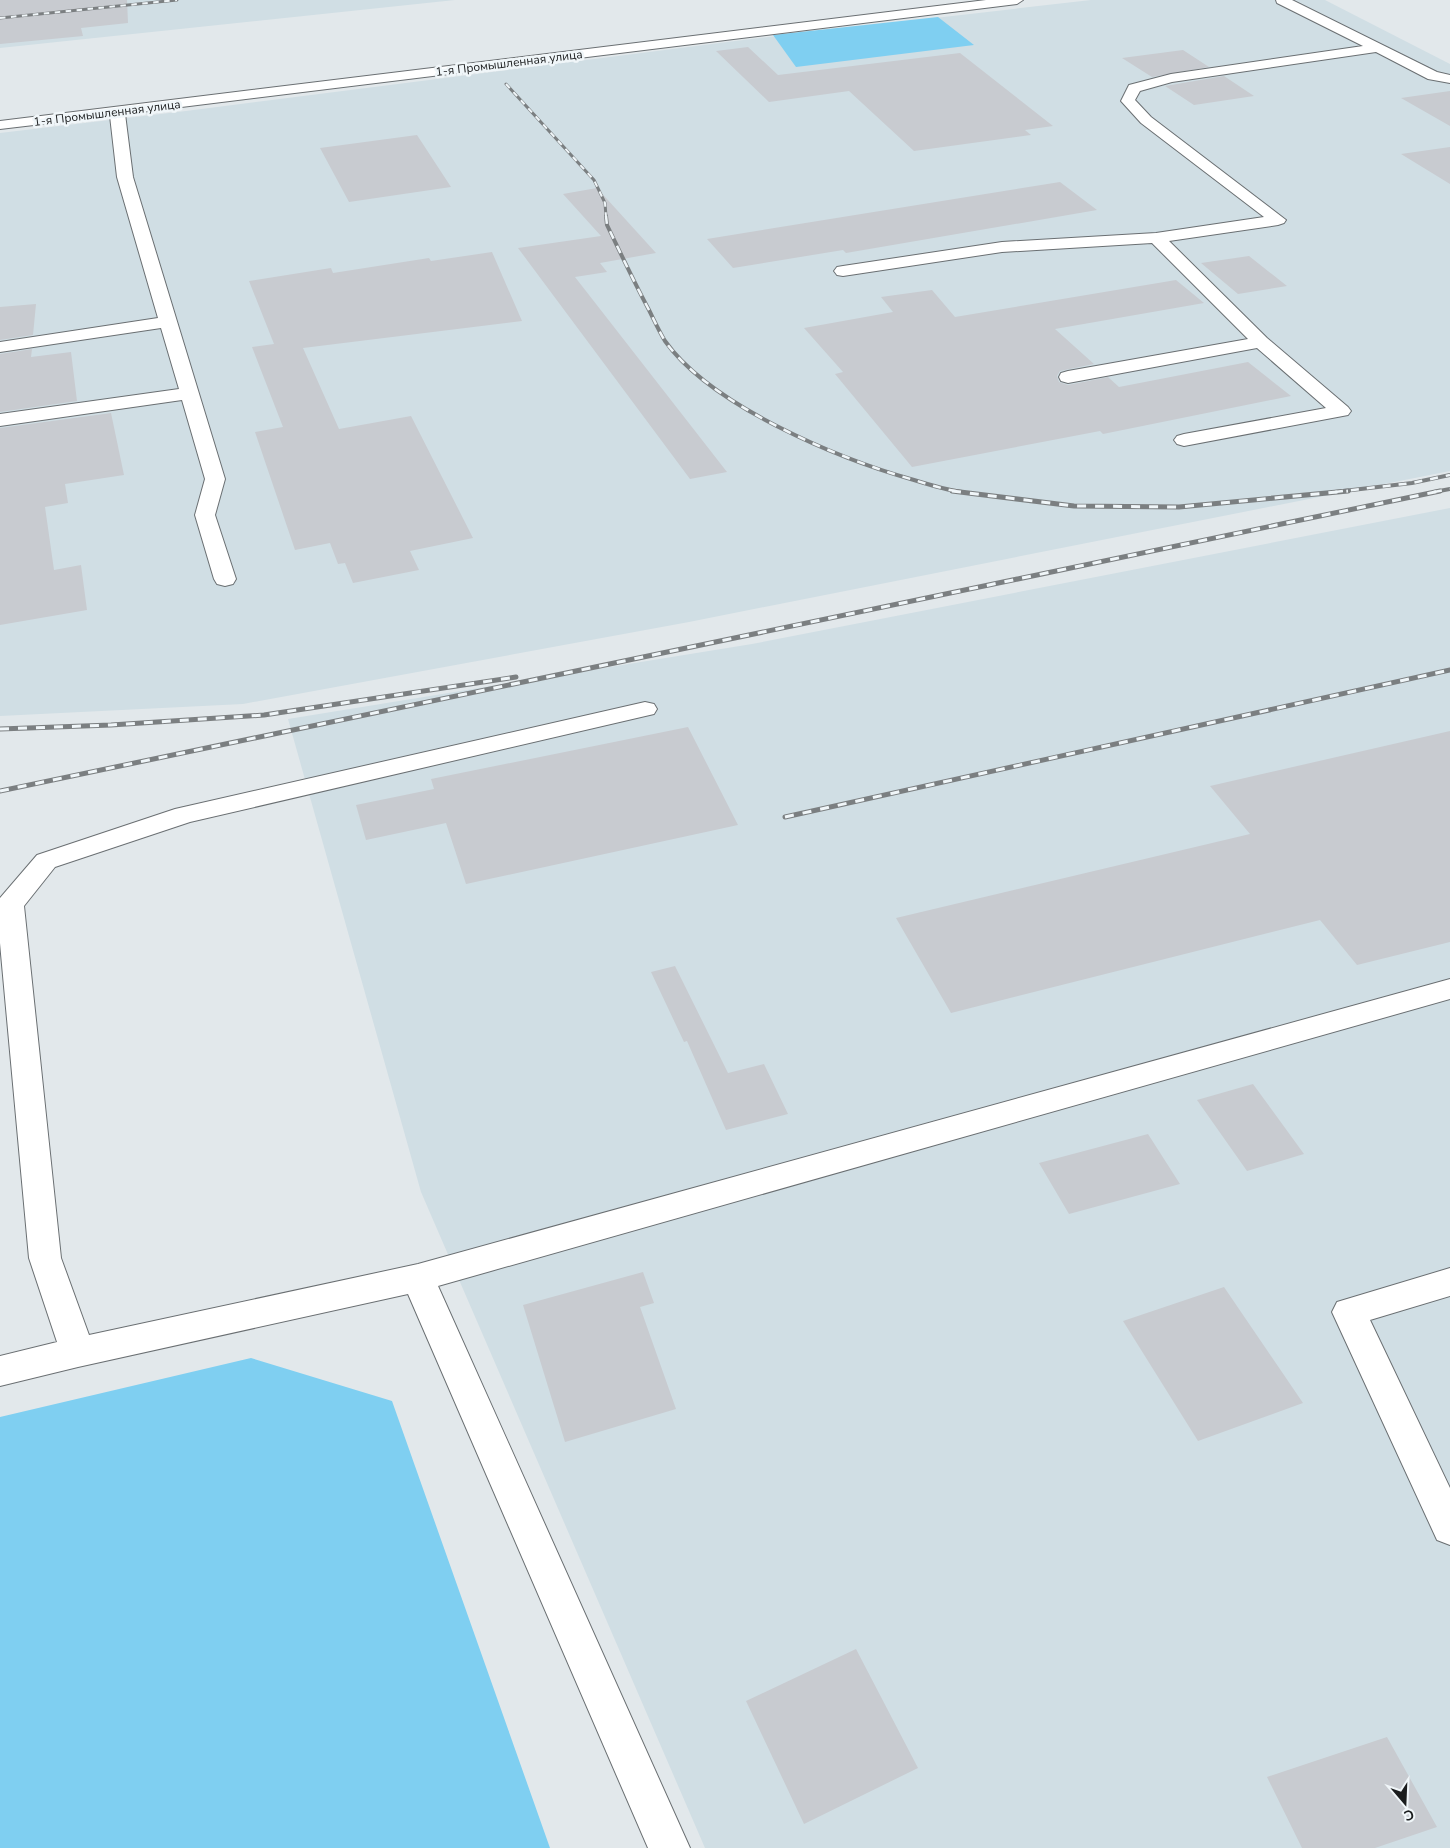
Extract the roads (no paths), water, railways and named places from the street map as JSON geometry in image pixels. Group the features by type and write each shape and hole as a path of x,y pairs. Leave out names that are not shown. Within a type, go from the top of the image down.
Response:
{"street":[{"name":"1-я Промышленная улица","path":"0,125 117,112 988,2 1017,0"},
{"path":"1282,0 1433,76 1450,79"},
{"path":"843,271 1002,247 1156,238 1278,220 1146,120 1128,101 1134,88 1170,78 1378,48"},
{"path":"117,112 125,177 215,479 205,515 225,580"},
{"path":"1156,238 1261,342 1341,411 1184,440"},
{"path":"0,347 168,322"},
{"path":"1068,377 1261,342"},
{"path":"0,420 189,393"},
{"path":"78,1352 45,1258 10,904 46,861 184,815 645,709"},
{"path":"0,1371 78,1352 418,1278 1450,989"},
{"path":"418,1278 670,1848"},
{"path":"1450,1282 1349,1312 1450,1528"}],"railway":[{"path":"0,18 177,0"},
{"path":"506,84 594,180 605,203 606,217"},
{"path":"606,216 607,225 665,341 686,365 713,387 744,408 814,444 884,471 962,492"},
{"path":"1335,492 1412,483 1450,475"},
{"path":"1434,492 1450,489"},
{"path":"952,491 1074,506 1179,507 1348,491"},
{"path":"0,791 1440,491"},
{"path":"785,817 1450,670"},
{"path":"0,729 111,725 264,715 516,677"}]}
